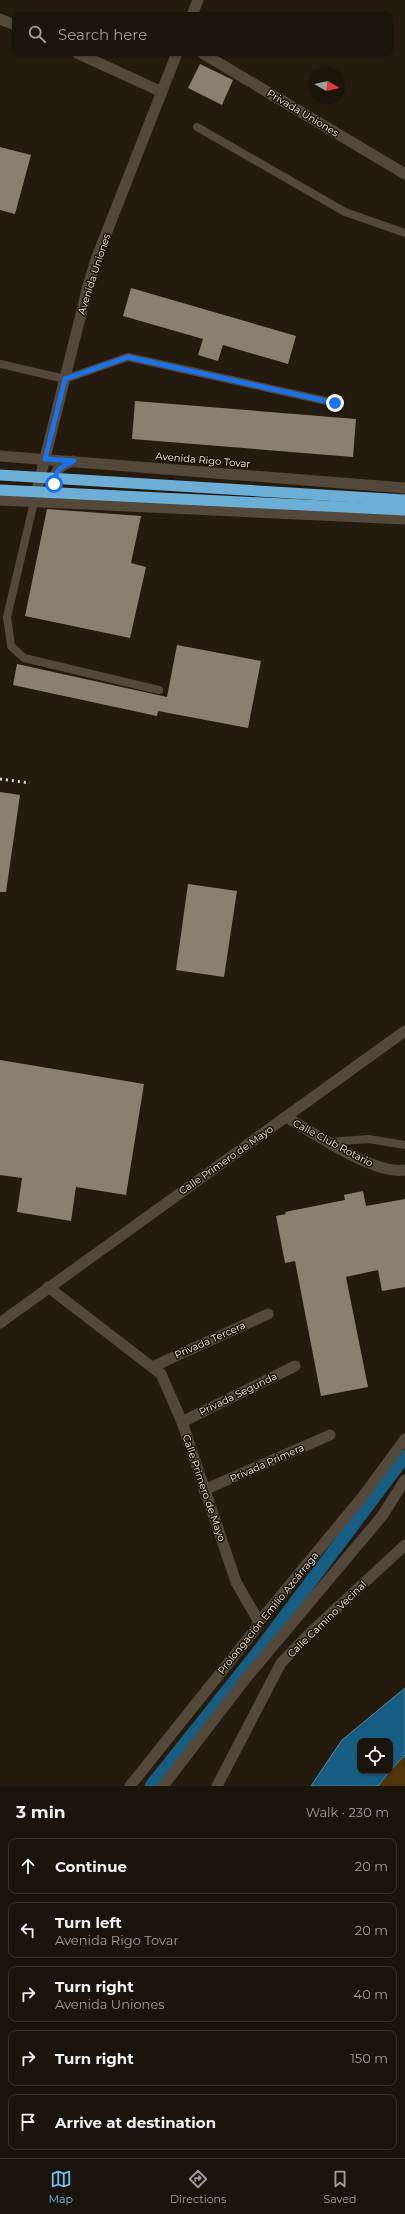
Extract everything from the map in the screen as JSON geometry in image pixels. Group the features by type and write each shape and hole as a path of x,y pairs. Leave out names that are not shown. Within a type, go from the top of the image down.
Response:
{"highway":[{"path":"0,475 404,503"},
{"path":"0,490 404,503"}],"street":[{"path":"193,12 198,0"},
{"path":"0,19 12,23"},
{"path":"83,56 162,92"},
{"name":"Avenida Uniones","path":"34,502 88,286 97,257 176,56"},
{"name":"Privada Uniones","path":"207,56 405,174"},
{"name":"Avenida Rigo Tovar","path":"0,456 405,488"},
{"path":"74,461 62,466 57,471 54,484 59,497 76,504"},
{"path":"0,500 405,519"},
{"name":"Calle Primero de Mayo","path":"0,1323 405,1031"},
{"name":"Calle Club Rotario","path":"286,1117 365,1162 381,1168 405,1170"},
{"name":"Calle Primero de Mayo","path":"48,1287 161,1374 182,1422 236,1582 259,1622"},
{"name":"Privada Tercera","path":"152,1366 268,1314"},
{"name":"Privada Segunda","path":"182,1422 295,1366"},
{"name":"Privada Primera","path":"204,1490 330,1435"},
{"name":"Prolongación Emilio Azcárraga","path":"130,1786 254,1631 259,1622 364,1495 405,1439"},
{"path":"163,1786 247,1677 382,1516 405,1480"},
{"name":"Calle Camino Vecinal","path":"217,1786 281,1663 311,1632 405,1546"}],"lane":[{"path":"197,127 345,212 405,233"},
{"path":"0,364 65,379 128,357 335,403"},
{"path":"34,502 7,617 11,646 24,658 159,690"},
{"path":"329,1142 369,1139 405,1145"}],"shaded area":[{"path":"405,1755 405,1786 378,1786 388,1774 393,1774 393,1769"}],"water":[{"path":"405,1688 405,1755 393,1768 393,1738 357,1738 357,1774 388,1774 378,1786 311,1786 342,1740"}],"building":[{"path":"200,64 233,80 222,105 188,88"},
{"path":"0,147 31,155 15,214 0,210"},
{"path":"131,288 296,336 288,364 223,345 218,361 198,355 203,339 123,316"},
{"path":"135,401 356,419 353,457 132,439"},
{"path":"47,509 141,516 131,563 146,567 130,638 25,616"},
{"path":"177,645 261,661 248,728 158,711 157,716 13,685 17,664 167,697"},
{"path":"0,792 20,795 6,892 0,892"},
{"path":"188,884 237,891 224,977 176,970"},
{"path":"0,1060 144,1084 126,1195 76,1187 71,1221 17,1212 22,1178 0,1175"},
{"path":"363,1191 366,1206 405,1199 405,1287 382,1291 378,1270 346,1277 368,1387 321,1396 295,1261 285,1263 276,1216 286,1214 285,1212 345,1200 344,1195"}],"waterway":[{"path":"151,1786 261,1648 405,1456"}],"railway":[{"path":"0,779 30,783"}],"route":[{"path":"54,484 57,471 62,466 74,461 45,459 65,379 128,357 335,403"}]}
